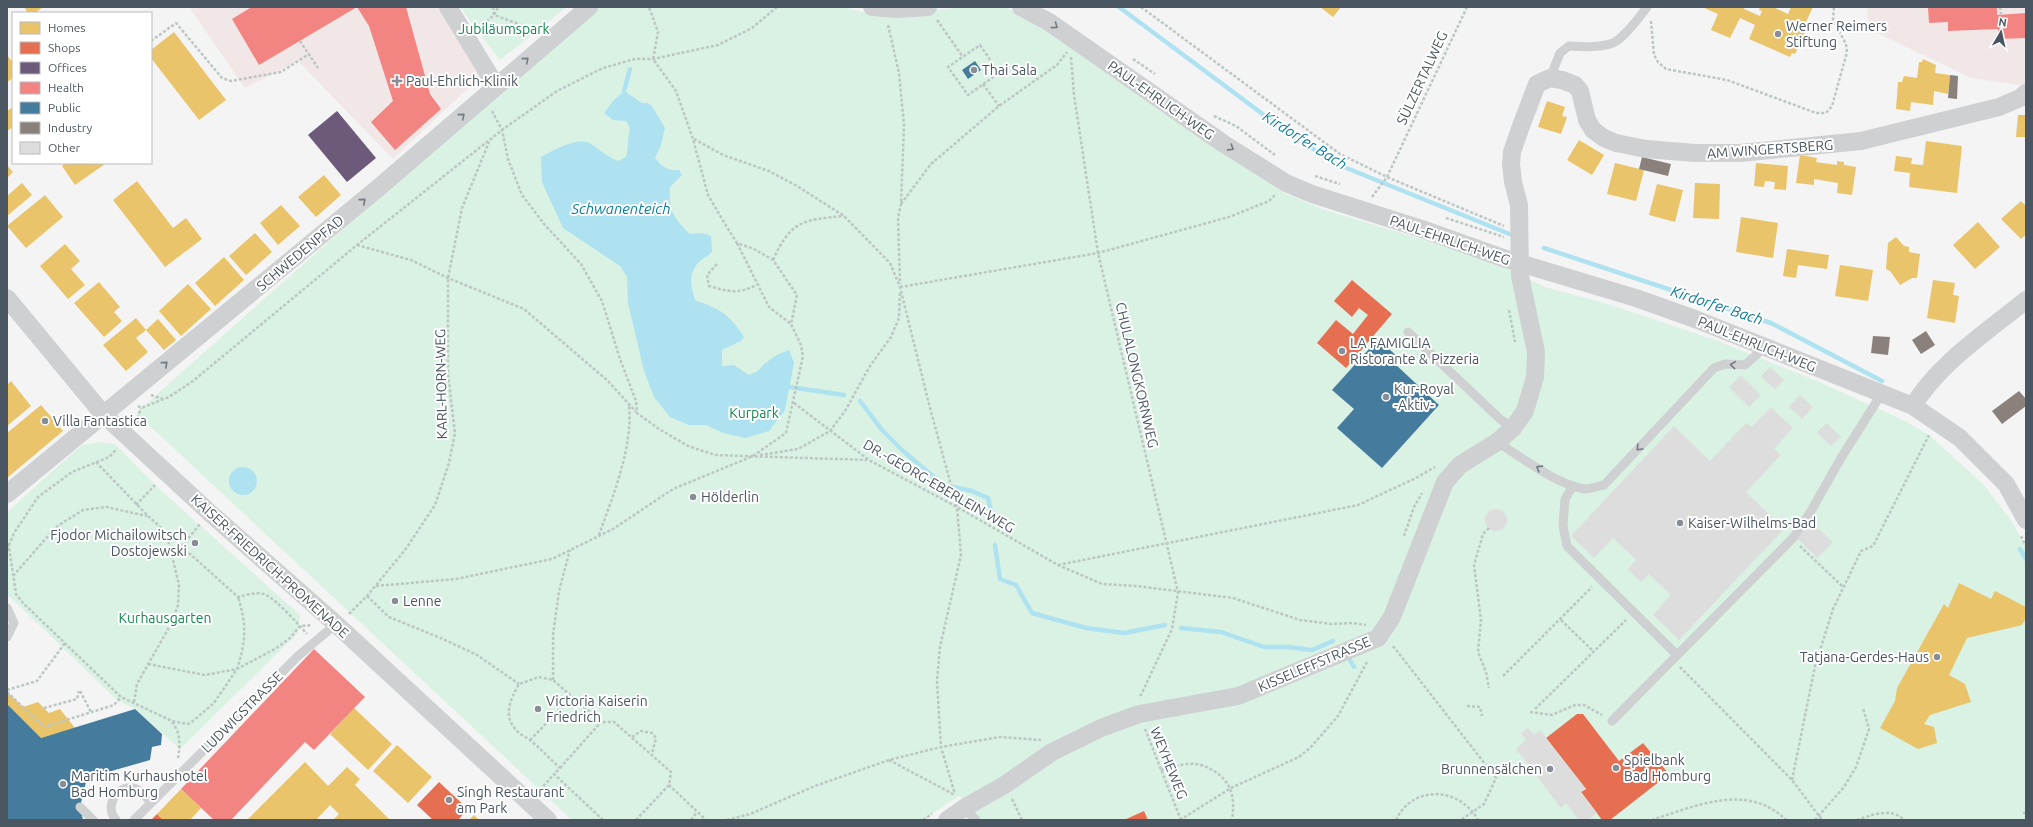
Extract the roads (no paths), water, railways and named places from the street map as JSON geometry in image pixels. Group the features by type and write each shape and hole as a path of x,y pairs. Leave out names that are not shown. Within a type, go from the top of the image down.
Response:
{"street":[{"path":"448,7 491,91"},
{"name":"SCHWEDENPFAD","path":"7,494 377,189 589,7"},
{"name":"PAUL-EHRLICH-WEG","path":"1021,7 1049,22 1224,144 1286,183 1312,194 1422,229 1520,264 1643,301 1766,347 1913,406 1950,431 2006,484 2023,527"},
{"path":"878,8 930,10"},
{"path":"1520,264 1519,205 1512,173 1512,152 1534,88 1539,83 1550,78"},
{"name":"AM WINGERTSBERG","path":"1550,78 1562,80 1575,85 1580,92 1587,120 1593,130 1604,138 1616,143 1646,149 1718,154 1861,141 1999,107 2020,98 2026,93"},
{"name":"KISSELEFFSTRASSE","path":"941,816 1006,784 1052,752 1139,707 1238,696 1375,633 1392,618 1445,482 1460,465 1497,442 1513,428 1526,411 1535,370 1536,352 1520,276 1520,264"},
{"name":"KAISER-FRIEDRICH-PROMENADE","path":"7,298 83,392 103,414 133,432 336,624 548,820"},
{"path":"1913,406 1923,389 1962,352 2026,300"}],"lane":[{"path":"1550,78 1560,53 1569,46 1584,47 1613,43 1630,28 1647,7"},
{"path":"1408,332 1500,419 1513,428"},
{"path":"1497,442 1556,478 1573,486 1587,489 1604,484 1714,368 1725,364 1745,365 1766,347"},
{"path":"1612,721 1793,538 1811,511 1841,458 1882,393"},
{"path":"1573,486 1565,499 1563,526 1567,546 1599,580 1677,655"},
{"path":"7,608 14,623 7,637"},
{"name":"LUDWIGSTRASSE","path":"134,820 183,773 298,656 336,624"},
{"path":"116,820 111,810 111,802 114,796 120,791 127,788 134,789 141,792 151,804"},
{"path":"80,807 93,820"}],"water":[{"name":"Schwanenteich","path":"624,91 642,103 647,103 652,106 665,128 661,145 655,158 666,168 679,170 682,175 670,187 670,202 673,214 690,234 702,233 711,236 712,252 695,266 693,271 691,285 694,296 696,301 718,310 729,318 744,337 741,341 722,350 722,366 734,365 749,375 753,374 772,358 789,350 794,363 785,410 769,431 745,438 723,433 706,425 689,425 670,417 654,397 644,371 628,303 627,277 620,266 563,228 542,182 541,157 572,143 585,142 591,144 618,161 626,157 630,128 626,121 613,120 604,113 613,101"},
{"path":"243,467 253,471 257,481 253,491 243,495 233,491 229,481 233,471"}],"waterway":[{"name":"Kirdorfer Bach","path":"1119,7 1280,127 1334,163 1512,235"},
{"name":"Kirdorfer Bach","path":"624,91 630,69"},
{"name":"Kirdorfer Bach","path":"1544,248 1771,323 1882,381"},
{"path":"790,387 844,395"},
{"path":"860,401 882,430 902,450 935,478 939,484 972,491 988,498 994,523"},
{"path":"995,545 1000,579 1016,585 1032,613 1086,628 1124,633 1165,625"},
{"name":"Kirdorfer Bach","path":"2020,549 2026,559"},
{"path":"1181,628 1221,632 1264,647 1288,647 1312,650 1333,641"},
{"path":"1349,658 1354,667"}],"place":[{"name":"Werner Reimers Stiftung","path":"1778,34"},
{"name":"Thai Sala","path":"974,70"},
{"name":"Paul-Ehrlich-Klinik","path":"397,81"},
{"name":"LA FAMIGLIA Ristorante & Pizzeria","path":"1342,351"},
{"name":"Kur-Royal -Aktiv-","path":"1386,397"},
{"name":"Villa Fantastica","path":"45,421"},
{"name":"Hölderlin","path":"693,497"},
{"name":"Kaiser-Wilhelms-Bad","path":"1680,523"},
{"name":"Fjodor Michailowitsch Dostojewski","path":"195,543"},
{"name":"Lenne","path":"395,601"},
{"name":"Tatjana-Gerdes-Haus","path":"1937,657"},
{"name":"Victoria Kaiserin Friedrich","path":"538,709"},
{"name":"Spielbank Bad Homburg","path":"1616,768"},
{"name":"Brunnensälchen","path":"1550,769"},
{"name":"Maritim Kurhaushotel Bad Homburg","path":"63,784"},
{"name":"Singh Restaurant am Park","path":"449,800"}],"park label":[{"name":"Jubiläumspark","path":"504,29"},
{"name":"Kurpark","path":"754,413"},
{"name":"Kurhausgarten","path":"165,618"}]}
